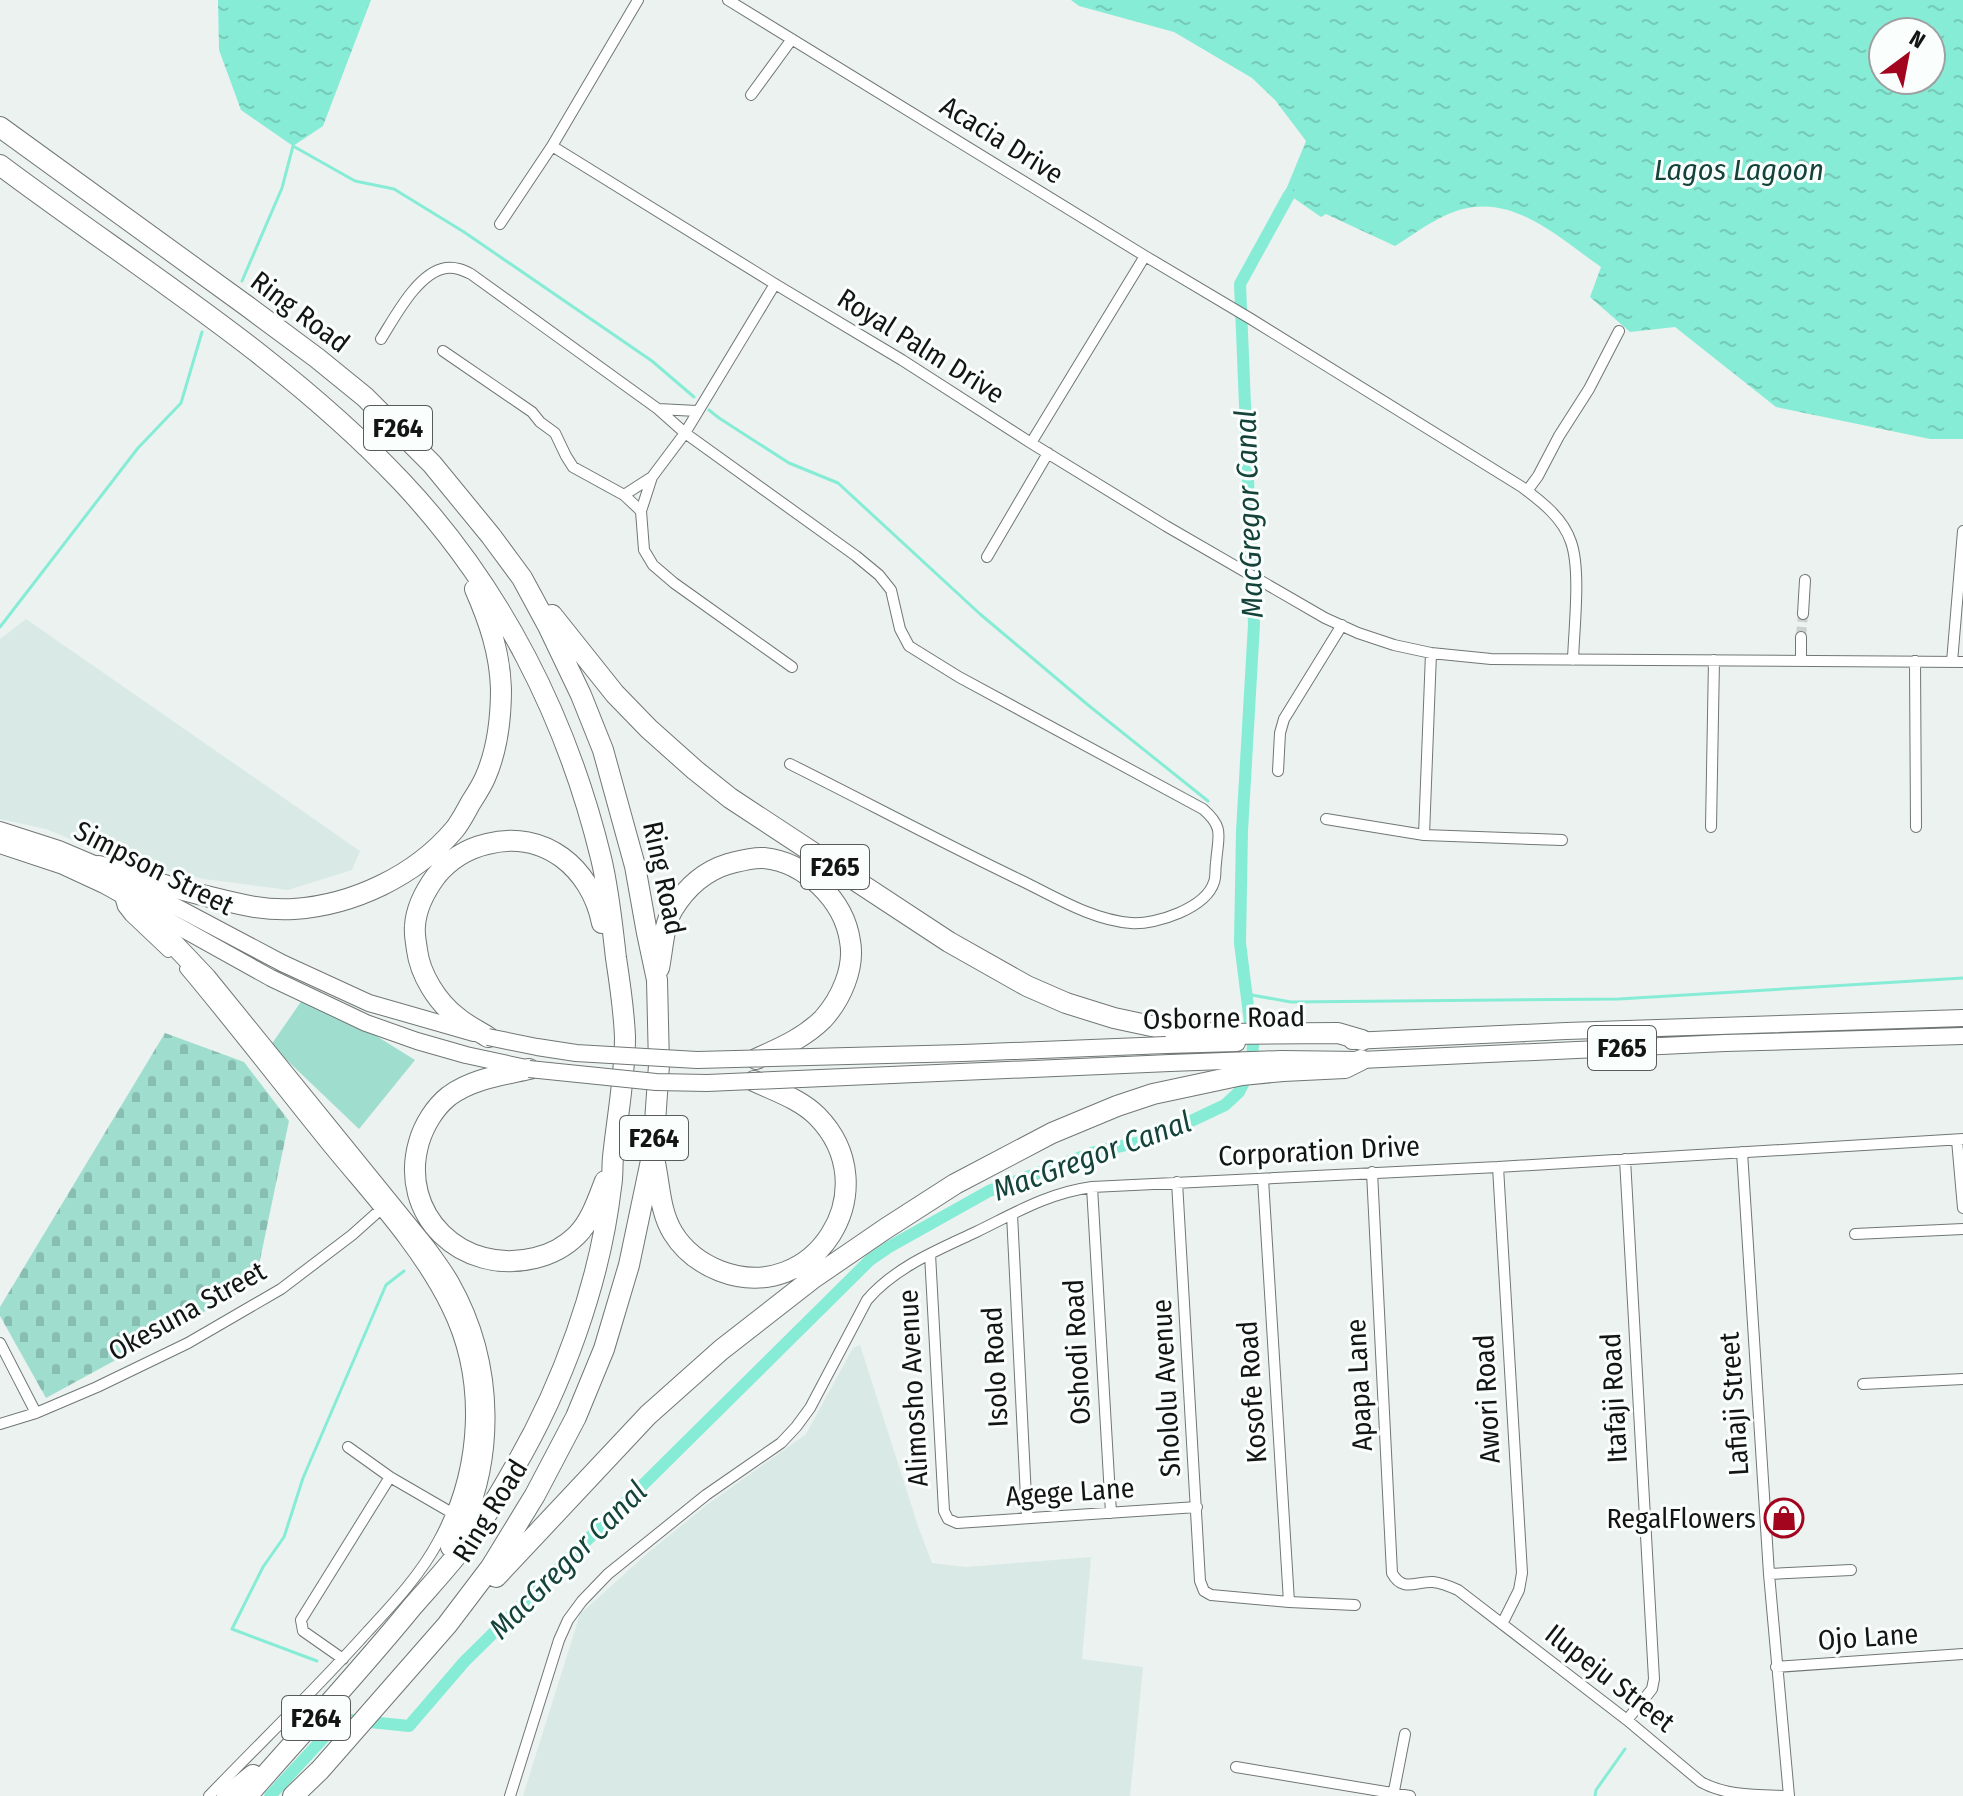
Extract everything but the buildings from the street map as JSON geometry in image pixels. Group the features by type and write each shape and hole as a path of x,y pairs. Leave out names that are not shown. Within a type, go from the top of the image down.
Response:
{"highway":[{"name":"Ring Road","path":"0,127 317,358 393,423 440,473 522,578 581,695 603,750 635,866 657,980 659,1065 653,1151 629,1265 604,1349 586,1395 554,1460 491,1567 447,1625 320,1770 293,1796"},
{"name":"Ring Road","path":"0,165 230,331 295,382 344,424 404,484 458,549 507,621 562,732 602,861 610,906 625,1038 612,1184 594,1274 558,1381 516,1465 470,1539 247,1796"},
{"path":"99,866 261,909 294,909 363,894 426,857 455,829 485,778 500,719 501,687 490,624 458,549"},
{"name":"F265","path":"522,578 615,694 673,752 730,798 949,942 1027,986 1066,1003 1114,1018 1281,1052 1338,1033 1361,1050"},
{"path":"488,1037 455,1016 427,983 418,958 415,928 422,897 442,869 472,848 510,839 529,842 551,850 571,864 586,882 599,909 606,945 617,962"},
{"path":"657,980 666,927 672,911 686,891 704,875 742,860 763,858 787,863 822,887 835,904 851,942 844,986 823,1019 789,1044 756,1059"},
{"path":"126,897 206,978 317,1113 425,1248 462,1310 482,1379 484,1449 470,1509 427,1590"},
{"path":"447,1625 648,1415 721,1350 812,1279 955,1184 1052,1133 1117,1106 1225,1070 1281,1052 1345,1068 1361,1050"},
{"path":"529,1069 486,1078 451,1095 429,1119 416,1153 416,1177 419,1197 438,1230 467,1253 482,1259 509,1263 551,1254 580,1232 592,1212 613,1158"},
{"path":"653,1151 665,1216 673,1233 703,1264 730,1274 750,1277 775,1275 797,1266 817,1252 833,1231 842,1211 846,1173 842,1153 832,1134 816,1115 794,1099 754,1081"},
{"path":"227,1796 291,1746"},
{"path":"300,1796 320,1770"}],"main road":[{"name":"Simpson Street","path":"0,830 99,866 282,963 369,1003 488,1037"},
{"name":"Osborne Road","path":"0,845 63,866 126,897 271,978 366,1023 466,1055 529,1069 656,1082 754,1081 1170,1063 1225,1070"},
{"name":"F265","path":"1361,1050 1566,1031 1963,1018"},
{"name":"F265","path":"1361,1050 1963,1036"},
{"name":"Osborne Road","path":"488,1037 610,1056 697,1060 1166,1045 1224,1039"}],"street":[{"path":"500,224 552,146 638,0"},
{"name":"Acacia Drive","path":"728,0 1527,491 1560,521 1571,541 1575,564 1573,660"},
{"path":"751,95 792,39"},
{"name":"Royal Palm Drive","path":"552,146 1166,526 1325,618 1394,645 1431,653 1491,659 1958,662"},
{"path":"1031,443 1145,256"},
{"path":"381,339 409,294 433,272 457,268 471,274 879,575 891,590 900,629 909,646 959,677 1203,809 1215,820 1219,830 1214,882 1199,902 1153,922 1132,923 1105,918 968,855 790,764"},
{"path":"775,284 685,433 652,477 641,511 644,550 653,565 792,667"},
{"path":"1527,491 1589,389 1619,331"},
{"path":"443,351 532,412 555,433 573,467 624,495 641,511"},
{"path":"658,409 697,411"},
{"path":"987,557 1048,453"},
{"path":"624,495 652,477"},
{"path":"1958,662 1963,531"},
{"path":"1803,614 1805,580"},
{"path":"1278,771 1284,719 1342,625"},
{"path":"1801,637 1801,661"},
{"path":"1424,835 1431,653"},
{"path":"1711,827 1714,660"},
{"path":"1915,661 1916,827"},
{"path":"1326,819 1424,835 1562,840"},
{"path":"126,897 123,907 130,916 186,970 413,1252 448,1309 460,1339 471,1402 467,1468 461,1491 438,1541 408,1585 343,1659 209,1796"},
{"path":"1960,1140 1963,1208"},
{"name":"Corporation Drive","path":"510,1796 559,1640 568,1620 582,1601 608,1574 706,1495 781,1443 810,1408 867,1300 878,1286 930,1254 1052,1195 1092,1187 1960,1140"},
{"name":"Lafiaji Street","path":"1742,1152 1769,1574 1788,1796"},
{"name":"Itafaji Road","path":"1625,1159 1654,1679 1652,1689 1627,1720"},
{"name":"Awori Road","path":"1498,1167 1522,1573 1519,1590 1502,1624"},
{"name":"Apapa Lane","path":"1372,1172 1392,1573 1400,1583 1409,1586"},
{"name":"Kosofe Road","path":"1263,1179 1289,1602"},
{"name":"Shololu Avenue","path":"1177,1182 1200,1581 1204,1591 1211,1595 1289,1602"},
{"name":"Oshodi Road","path":"1092,1187 1111,1513"},
{"name":"Okesuna Street","path":"0,1424 36,1413 97,1387 188,1343 281,1289 380,1210"},
{"name":"Isolo Road","path":"1012,1214 1027,1518"},
{"path":"1855,1234 1963,1229"},
{"name":"Alimosho Avenue","path":"930,1254 944,1511 948,1519"},
{"path":"0,1343 36,1413"},
{"path":"1863,1384 1963,1379"},
{"path":"348,1447 390,1477 452,1513"},
{"path":"343,1659 303,1631 301,1620 390,1477"},
{"name":"Agege Lane","path":"948,1519 957,1523 1197,1507"},
{"path":"1769,1574 1851,1570"},
{"name":"Ilupeju Street","path":"1409,1586 1429,1582 1458,1590 1714,1790 1727,1794 1788,1796"},
{"path":"1289,1602 1355,1605"},
{"name":"Ojo Lane","path":"1776,1667 1963,1654"},
{"path":"1393,1794 1405,1734"},
{"path":"1236,1767 1410,1796"}],"shaded area":[{"path":"26,619 360,851 352,870 288,890 204,879 118,859 46,829 0,819 0,639"},
{"path":"860,1345 932,1563 966,1567 1091,1557 1082,1659 1143,1667 1130,1796 523,1796 580,1614 708,1504 806,1434 853,1348"}],"green space":[{"path":"307,993 415,1060 359,1129 271,1045"},
{"path":"165,1033 244,1062 289,1121 255,1284 46,1398 0,1316 0,1307"}],"water":[{"path":"218,0 371,0 323,126 293,146 241,110 219,50"},
{"name":"Lagos Lagoon","path":"1071,0 1963,0 1963,439 1930,439 1776,407 1675,327 1630,332 1590,297 1601,267 1547,228 1508,210 1467,208 1438,219 1395,246 1326,214 1321,217 1285,192 1306,141 1275,100 1252,78 1174,32 1079,6"}],"waterway":[{"path":"242,281 282,188 293,146 355,181 394,189 464,232 652,361 694,397"},
{"name":"MacGregor Canal","path":"270,1796 341,1719 409,1726 464,1662 870,1260 989,1191 1095,1152 1153,1139 1225,1105 1239,1092 1251,1068 1253,1046 1240,943 1242,831 1254,624 1240,284 1289,195"},
{"path":"0,627 138,448 181,403 202,332"},
{"path":"709,410 789,463 838,483 980,614 1208,801"},
{"path":"1246,994 1291,1002 1619,999 1963,978"},
{"path":"317,1661 232,1629 263,1567 284,1537 303,1478 386,1285 404,1271"},
{"path":"339,1705 341,1719"},
{"path":"1595,1796 1625,1749"}],"tunnel":[{"path":"1801,637 1803,614"}],"place":[{"name":"RegalFlowers","path":"1784,1518"}]}
